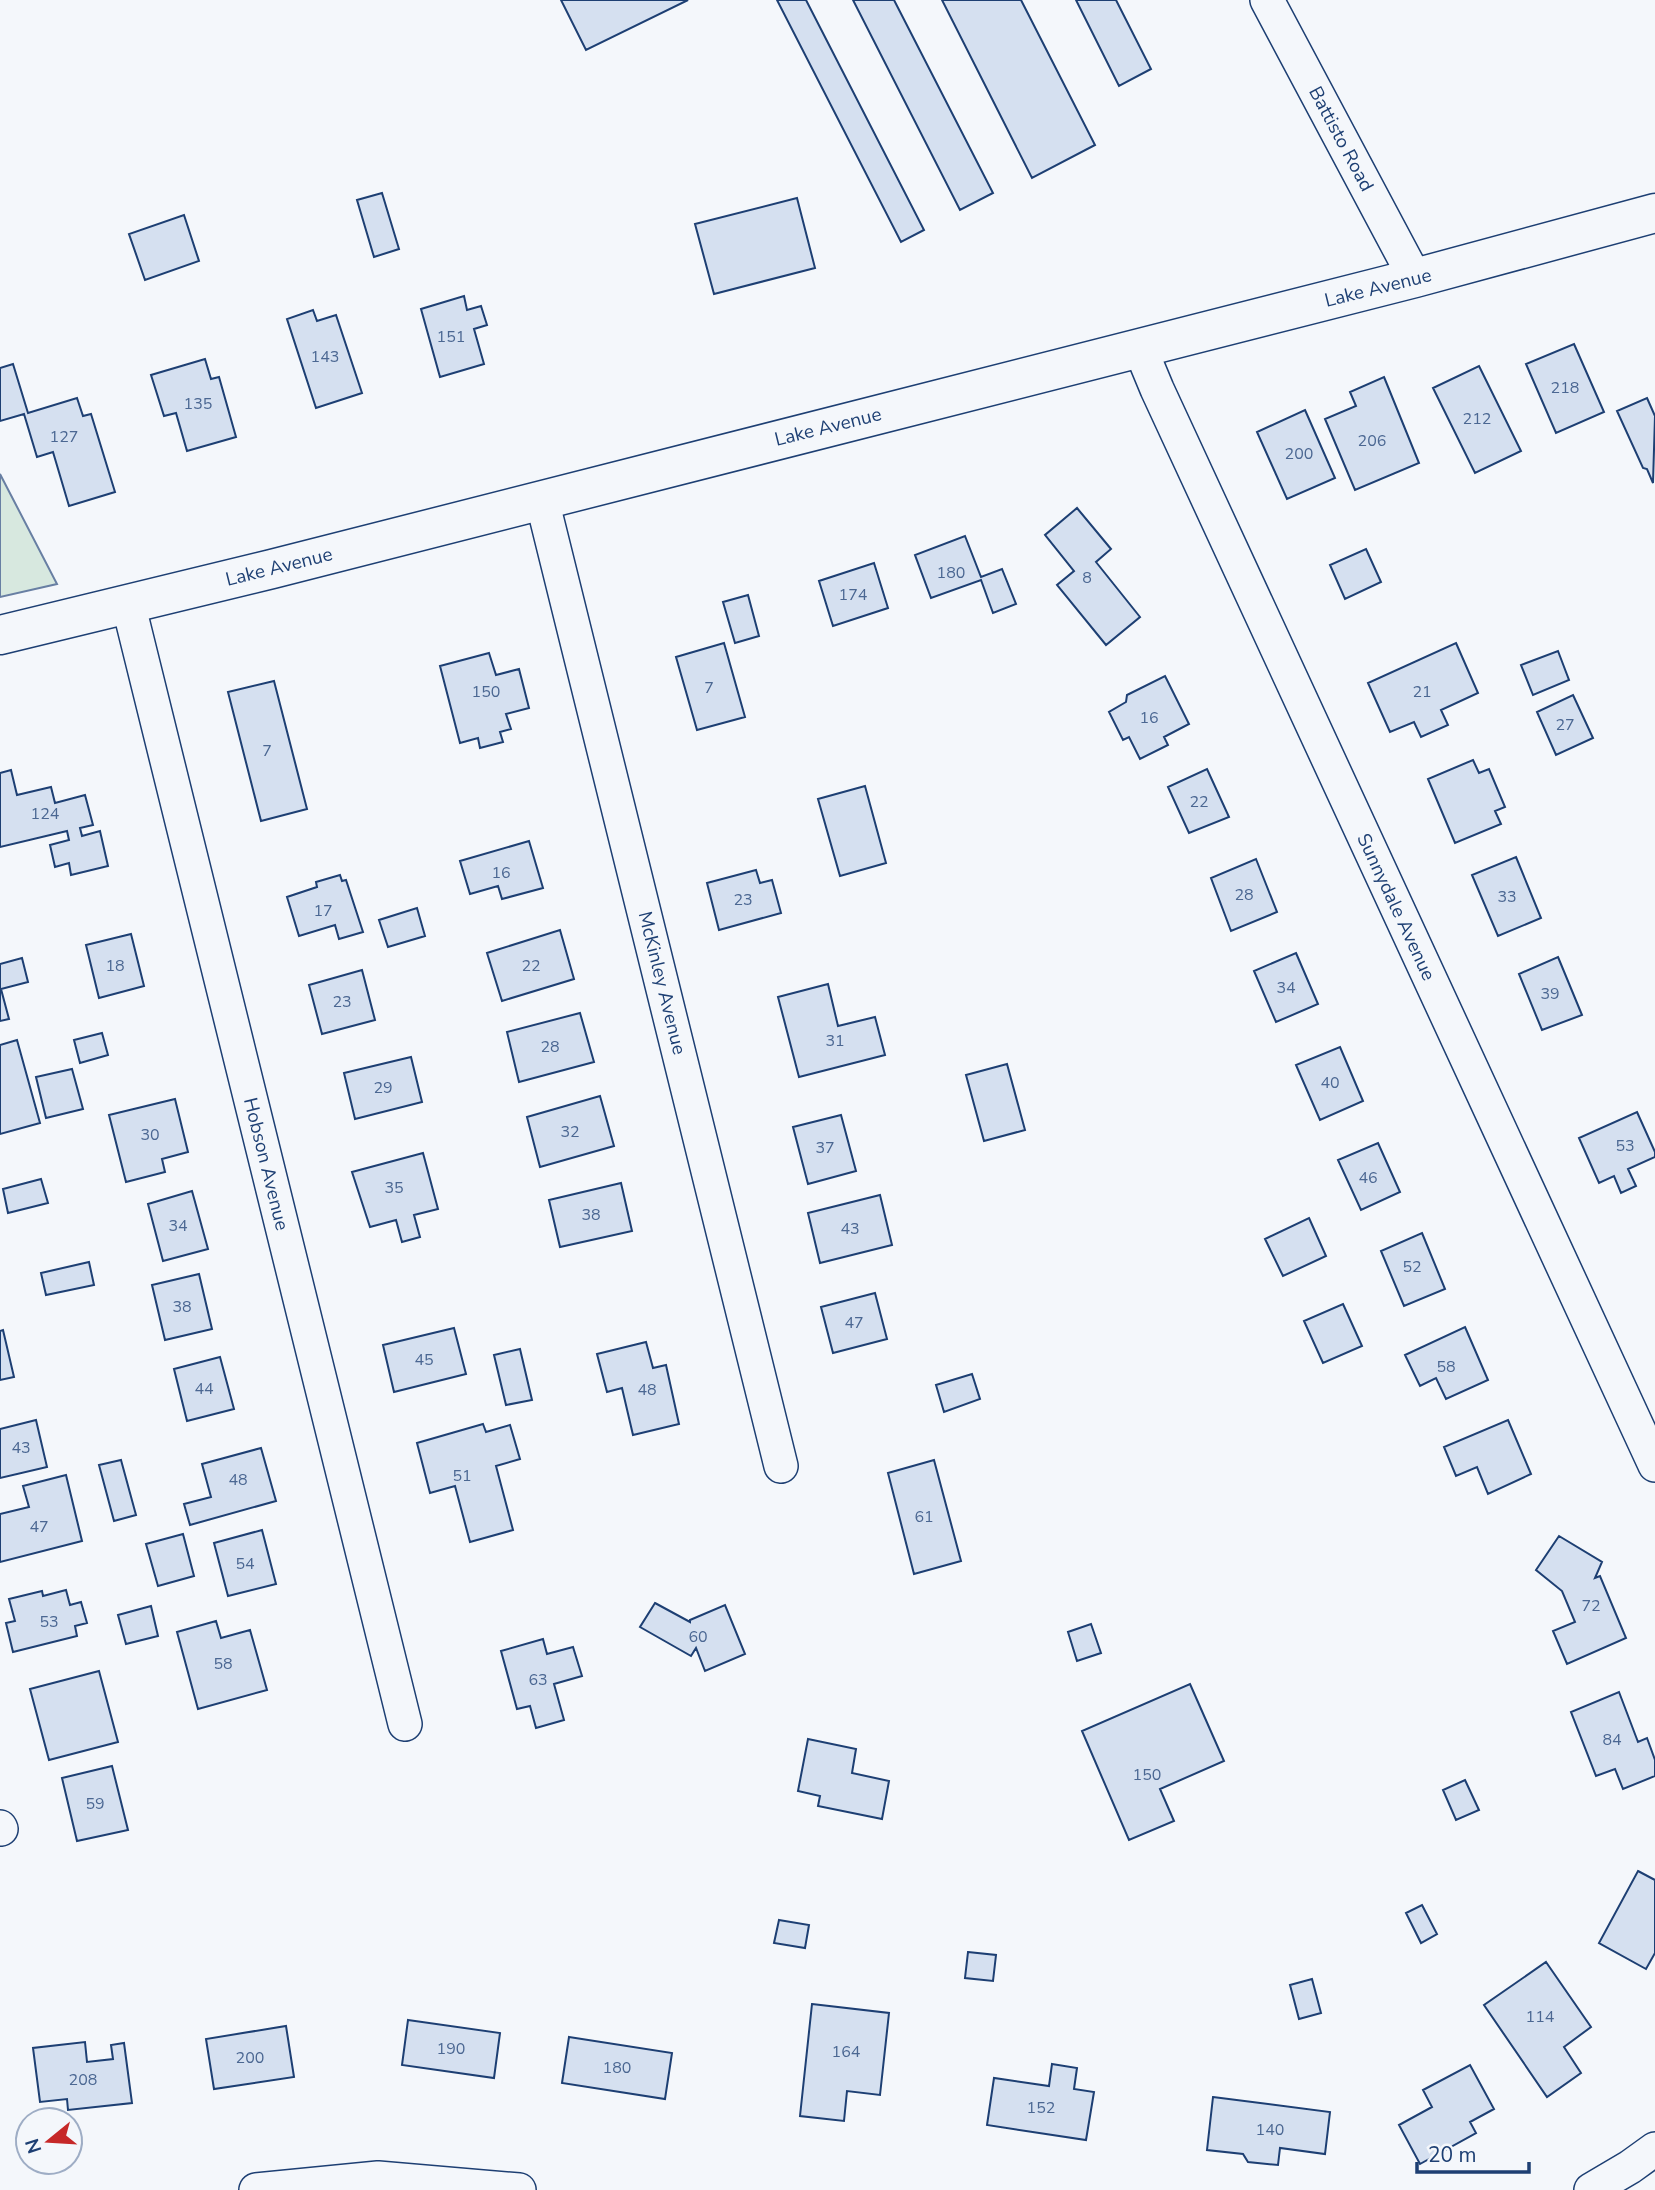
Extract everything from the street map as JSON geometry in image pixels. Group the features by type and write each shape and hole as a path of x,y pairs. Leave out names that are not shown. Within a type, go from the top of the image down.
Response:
{"main road":[{"name":"Lake Avenue","path":"0,635 272,569 1415,278 1655,213"}],"street":[{"name":"Battisto Road","path":"1267,0 1415,278"},
{"name":"Sunnydale Avenue","path":"1140,348 1655,1465"},
{"name":"McKinley Avenue","path":"542,500 781,1466"},
{"name":"Hobson Avenue","path":"128,603 405,1724"},
{"path":"1591,2190 1655,2149"},
{"path":"256,2190 378,2178 519,2190"}],"shaded area":[{"path":"0,474 57,584 0,597"}],"building":[{"path":"561,0 688,0 586,50"},
{"path":"777,0 806,0 924,230 901,242"},
{"path":"853,0 894,0 993,193 960,210"},
{"path":"942,0 1021,0 1095,145 1032,178"},
{"path":"1076,0 1116,0 1151,69 1119,86"},
{"path":"382,193 399,249 374,257 357,200"},
{"path":"797,198 815,268 714,294 695,224"},
{"path":"184,215 199,261 145,280 129,234"},
{"path":"464,296 467,310 481,306 487,325 474,329 484,364 440,377 421,309"},
{"path":"313,310 317,321 336,315 362,393 316,408 287,319"},
{"path":"1574,344 1604,412 1556,433 1526,364"},
{"path":"205,359 211,379 219,377 236,437 187,451 176,413 164,416 151,375"},
{"path":"13,364 28,413 77,398 83,416 91,414 115,492 69,506 53,452 37,457 24,414 0,421 0,368"},
{"path":"1479,366 1521,451 1475,473 1433,388"},
{"path":"1384,377 1419,463 1355,490 1325,419 1356,406 1350,392"},
{"path":"1647,398 1655,416 1653,483 1647,469 1643,468 1617,411"},
{"path":"1305,410 1335,478 1287,499 1257,432"},
{"path":"1077,508 1111,549 1096,562 1140,617 1106,645 1057,585 1074,571 1045,535"},
{"path":"965,536 981,577 1002,569 1016,604 993,613 981,580 931,598 915,555"},
{"path":"1366,549 1381,582 1345,599 1330,565"},
{"path":"874,563 888,608 833,626 819,581"},
{"path":"748,595 759,636 735,643 723,602"},
{"path":"724,643 745,717 697,730 676,657"},
{"path":"1456,643 1478,693 1441,710 1448,725 1421,737 1414,722 1390,732 1368,683"},
{"path":"1558,651 1569,680 1533,695 1521,665"},
{"path":"489,653 496,675 519,669 529,708 506,714 511,729 500,732 503,742 480,748 478,738 460,743 440,666"},
{"path":"1165,676 1189,724 1164,737 1168,745 1140,759 1129,737 1123,740 1109,712 1126,702 1127,695"},
{"path":"274,681 307,809 261,821 228,692"},
{"path":"1573,695 1593,738 1556,755 1537,712"},
{"path":"1473,760 1479,773 1489,769 1505,807 1495,811 1501,824 1455,843 1428,779"},
{"path":"1207,769 1229,817 1189,833 1168,787"},
{"path":"11,770 17,795 51,787 55,803 85,795 93,825 80,828 82,836 100,831 108,866 71,875 69,863 55,867 50,845 69,840 67,831 0,847 0,773"},
{"path":"865,786 886,863 840,876 818,799"},
{"path":"529,841 543,888 502,899 498,886 470,894 460,861"},
{"path":"1516,857 1541,918 1498,936 1472,875"},
{"path":"1256,859 1277,912 1231,931 1211,878"},
{"path":"756,870 760,883 772,880 781,913 719,930 707,883"},
{"path":"340,875 342,881 346,880 363,932 339,939 335,925 299,936 287,897 317,887 316,882"},
{"path":"417,908 425,936 388,947 379,920"},
{"path":"560,930 574,979 502,1001 487,953"},
{"path":"131,934 144,986 99,998 86,945"},
{"path":"1296,953 1318,1004 1276,1022 1254,971"},
{"path":"1558,957 1582,1015 1542,1030 1519,974"},
{"path":"22,958 28,982 1,989 9,1019 0,1021 0,964"},
{"path":"362,970 375,1020 322,1034 309,985"},
{"path":"828,984 838,1026 875,1017 885,1055 799,1077 778,997"},
{"path":"580,1013 594,1062 519,1082 507,1032"},
{"path":"102,1033 108,1055 80,1063 74,1040"},
{"path":"17,1040 40,1123 0,1134 0,1045"},
{"path":"1340,1047 1363,1101 1320,1120 1296,1065"},
{"path":"411,1057 422,1102 355,1119 344,1073"},
{"path":"1007,1064 1025,1130 984,1141 966,1075"},
{"path":"72,1069 83,1109 46,1118 36,1077"},
{"path":"600,1096 614,1146 540,1167 527,1117"},
{"path":"175,1099 188,1152 162,1159 165,1172 126,1182 109,1115"},
{"path":"1637,1112 1655,1157 1628,1169 1636,1186 1621,1193 1614,1176 1599,1183 1579,1138"},
{"path":"841,1115 856,1171 808,1184 793,1127"},
{"path":"1378,1143 1400,1192 1361,1210 1338,1160"},
{"path":"423,1153 438,1209 414,1215 420,1237 402,1242 396,1220 370,1227 352,1172"},
{"path":"41,1179 48,1203 8,1213 3,1189"},
{"path":"621,1183 632,1231 560,1247 549,1200"},
{"path":"192,1191 208,1249 163,1261 148,1204"},
{"path":"880,1195 892,1245 820,1263 808,1213"},
{"path":"1309,1218 1326,1256 1283,1276 1265,1239"},
{"path":"1422,1233 1445,1289 1404,1306 1381,1251"},
{"path":"89,1262 94,1285 46,1295 41,1273"},
{"path":"199,1274 212,1329 165,1340 152,1285"},
{"path":"875,1293 887,1339 833,1353 821,1307"},
{"path":"1343,1304 1362,1346 1323,1363 1304,1321"},
{"path":"1465,1327 1488,1380 1446,1399 1436,1378 1420,1386 1405,1355"},
{"path":"454,1328 466,1374 394,1392 383,1345"},
{"path":"3,1330 14,1377 0,1380 0,1331"},
{"path":"646,1342 653,1368 666,1365 679,1424 633,1435 622,1388 607,1392 597,1354"},
{"path":"520,1349 532,1400 506,1405 494,1355"},
{"path":"220,1357 234,1409 187,1421 174,1369"},
{"path":"972,1374 980,1399 944,1412 936,1385"},
{"path":"36,1420 47,1467 0,1478 0,1429"},
{"path":"1508,1420 1531,1474 1488,1494 1477,1467 1456,1476 1444,1447"},
{"path":"483,1424 486,1432 510,1425 520,1459 496,1466 513,1530 470,1542 455,1486 430,1493 417,1443"},
{"path":"261,1448 276,1501 190,1525 184,1504 211,1497 202,1464"},
{"path":"121,1460 136,1515 114,1521 99,1465"},
{"path":"934,1460 961,1561 914,1574 888,1473"},
{"path":"66,1475 82,1541 0,1562 0,1514 29,1507 23,1486"},
{"path":"262,1530 276,1584 228,1596 214,1543"},
{"path":"183,1534 194,1576 158,1586 146,1544"},
{"path":"1559,1536 1602,1562 1595,1578 1600,1576 1626,1638 1567,1664 1553,1631 1575,1622 1562,1591 1536,1570"},
{"path":"66,1590 70,1605 81,1602 87,1623 75,1626 77,1636 13,1652 6,1623 15,1621 9,1599 42,1591 43,1596"},
{"path":"655,1603 690,1622 725,1605 745,1654 705,1671 696,1648 691,1656 640,1627"},
{"path":"151,1606 158,1636 126,1644 118,1615"},
{"path":"216,1621 221,1638 250,1630 267,1690 198,1709 177,1632"},
{"path":"1091,1624 1101,1653 1077,1661 1068,1632"},
{"path":"543,1639 547,1654 573,1647 582,1676 554,1684 564,1720 536,1728 530,1706 517,1709 501,1651"},
{"path":"99,1671 118,1742 49,1760 30,1689"},
{"path":"1190,1684 1224,1761 1160,1789 1174,1821 1129,1840 1082,1731"},
{"path":"1619,1692 1638,1742 1647,1738 1655,1760 1655,1776 1623,1789 1615,1769 1596,1776 1571,1712"},
{"path":"808,1739 856,1749 852,1773 889,1781 882,1819 818,1806 820,1796 798,1791"},
{"path":"112,1766 128,1830 77,1841 62,1778"},
{"path":"1465,1780 1479,1810 1456,1820 1443,1790"},
{"path":"1638,1871 1655,1880 1655,1953 1646,1969 1599,1943"},
{"path":"1422,1905 1437,1934 1421,1943 1406,1913"},
{"path":"779,1920 809,1925 805,1948 774,1943"},
{"path":"968,1952 996,1955 993,1981 965,1978"},
{"path":"1546,1962 1591,2027 1564,2047 1581,2073 1547,2097 1484,2005"},
{"path":"1312,1979 1321,2013 1299,2019 1290,1985"},
{"path":"812,2004 889,2013 880,2095 847,2091 844,2121 800,2116"},
{"path":"408,2020 500,2033 494,2078 402,2065"},
{"path":"286,2026 294,2077 214,2089 206,2039"},
{"path":"569,2037 672,2053 665,2099 562,2083"},
{"path":"85,2042 87,2062 113,2059 111,2045 124,2043 132,2103 84,2108 84,2106 68,2106 67,2099 40,2102 33,2048"},
{"path":"1052,2064 1077,2068 1074,2089 1094,2092 1086,2140 987,2125 994,2078 1049,2086"},
{"path":"1470,2065 1494,2109 1470,2122 1476,2133 1420,2164 1399,2125 1432,2107 1423,2090"},
{"path":"1213,2097 1330,2112 1325,2154 1280,2148 1278,2165 1248,2162 1243,2154 1207,2150"}]}
